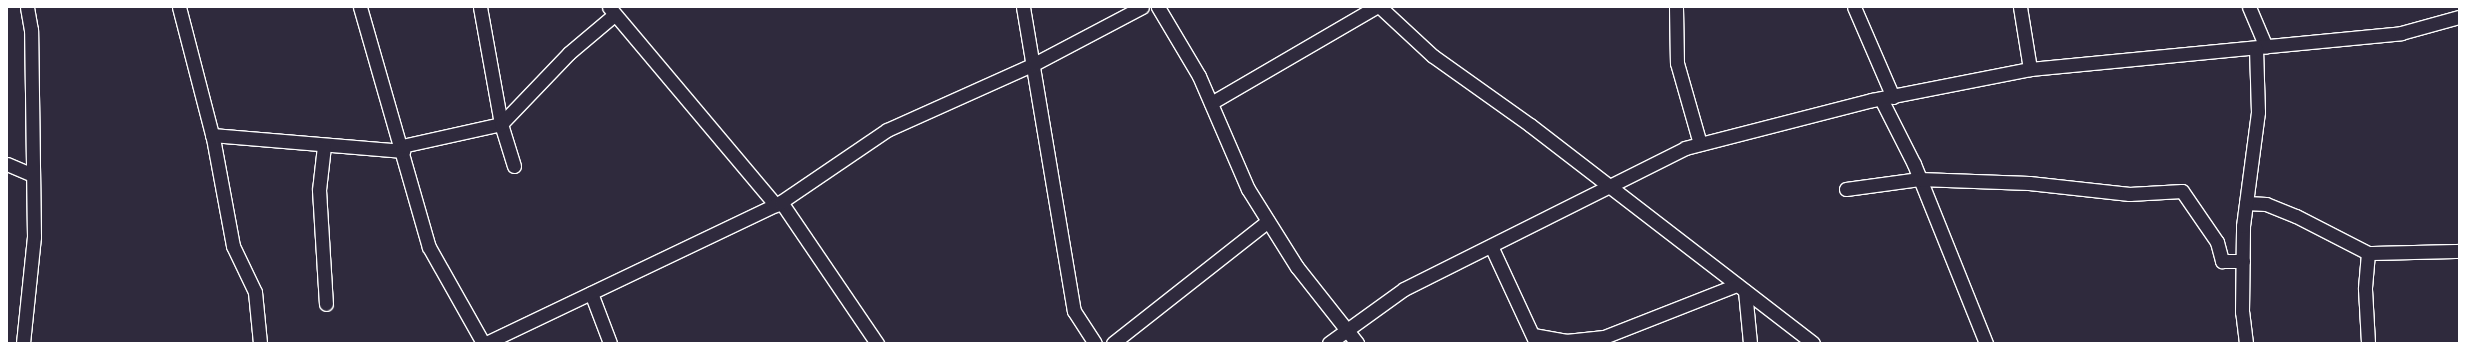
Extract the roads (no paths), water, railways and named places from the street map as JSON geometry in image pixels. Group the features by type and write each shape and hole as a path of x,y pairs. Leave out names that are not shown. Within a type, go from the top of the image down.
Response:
{"street":[{"path":"23,343 34,237 34,175 27,7"},
{"path":"179,7 212,134 233,246 255,292 260,343"},
{"path":"360,7 403,149 429,247 483,343"},
{"path":"480,7 501,124 514,166"},
{"path":"1023,7 1034,64 1074,311 1095,343"},
{"path":"486,343 778,203 887,130 1034,64 1142,7"},
{"path":"1158,7 1199,76 1248,190 1297,267 1357,343"},
{"path":"1211,103 1376,7"},
{"path":"1380,7 1433,56 1530,125 1607,188 1813,343"},
{"path":"1676,7 1677,63 1700,144"},
{"path":"1854,7 1887,98 1986,343"},
{"path":"2020,7 2030,69"},
{"path":"2246,343 2242,261 2246,203 2258,112 2261,47 2249,7"},
{"path":"212,134 324,146 403,149 501,124 569,52 612,11 778,203 877,343"},
{"path":"1329,343 1404,289 1607,188 1700,144 1887,98 2030,69 2401,33 2459,18"},
{"path":"324,146 319,190 326,304"},
{"path":"7,164 34,175"},
{"path":"1846,189 1919,179 2029,183 2130,194 2182,190 2216,242 2222,261 2242,261"},
{"path":"2246,203 2266,204 2296,216 2368,253 2459,251"},
{"path":"1113,343 1268,221"},
{"path":"1491,246 1534,339 1566,341 1605,340 1741,288"},
{"path":"2368,253 2365,289 2368,343"},
{"path":"1741,288 1750,343"},
{"path":"591,293 610,343"}]}
